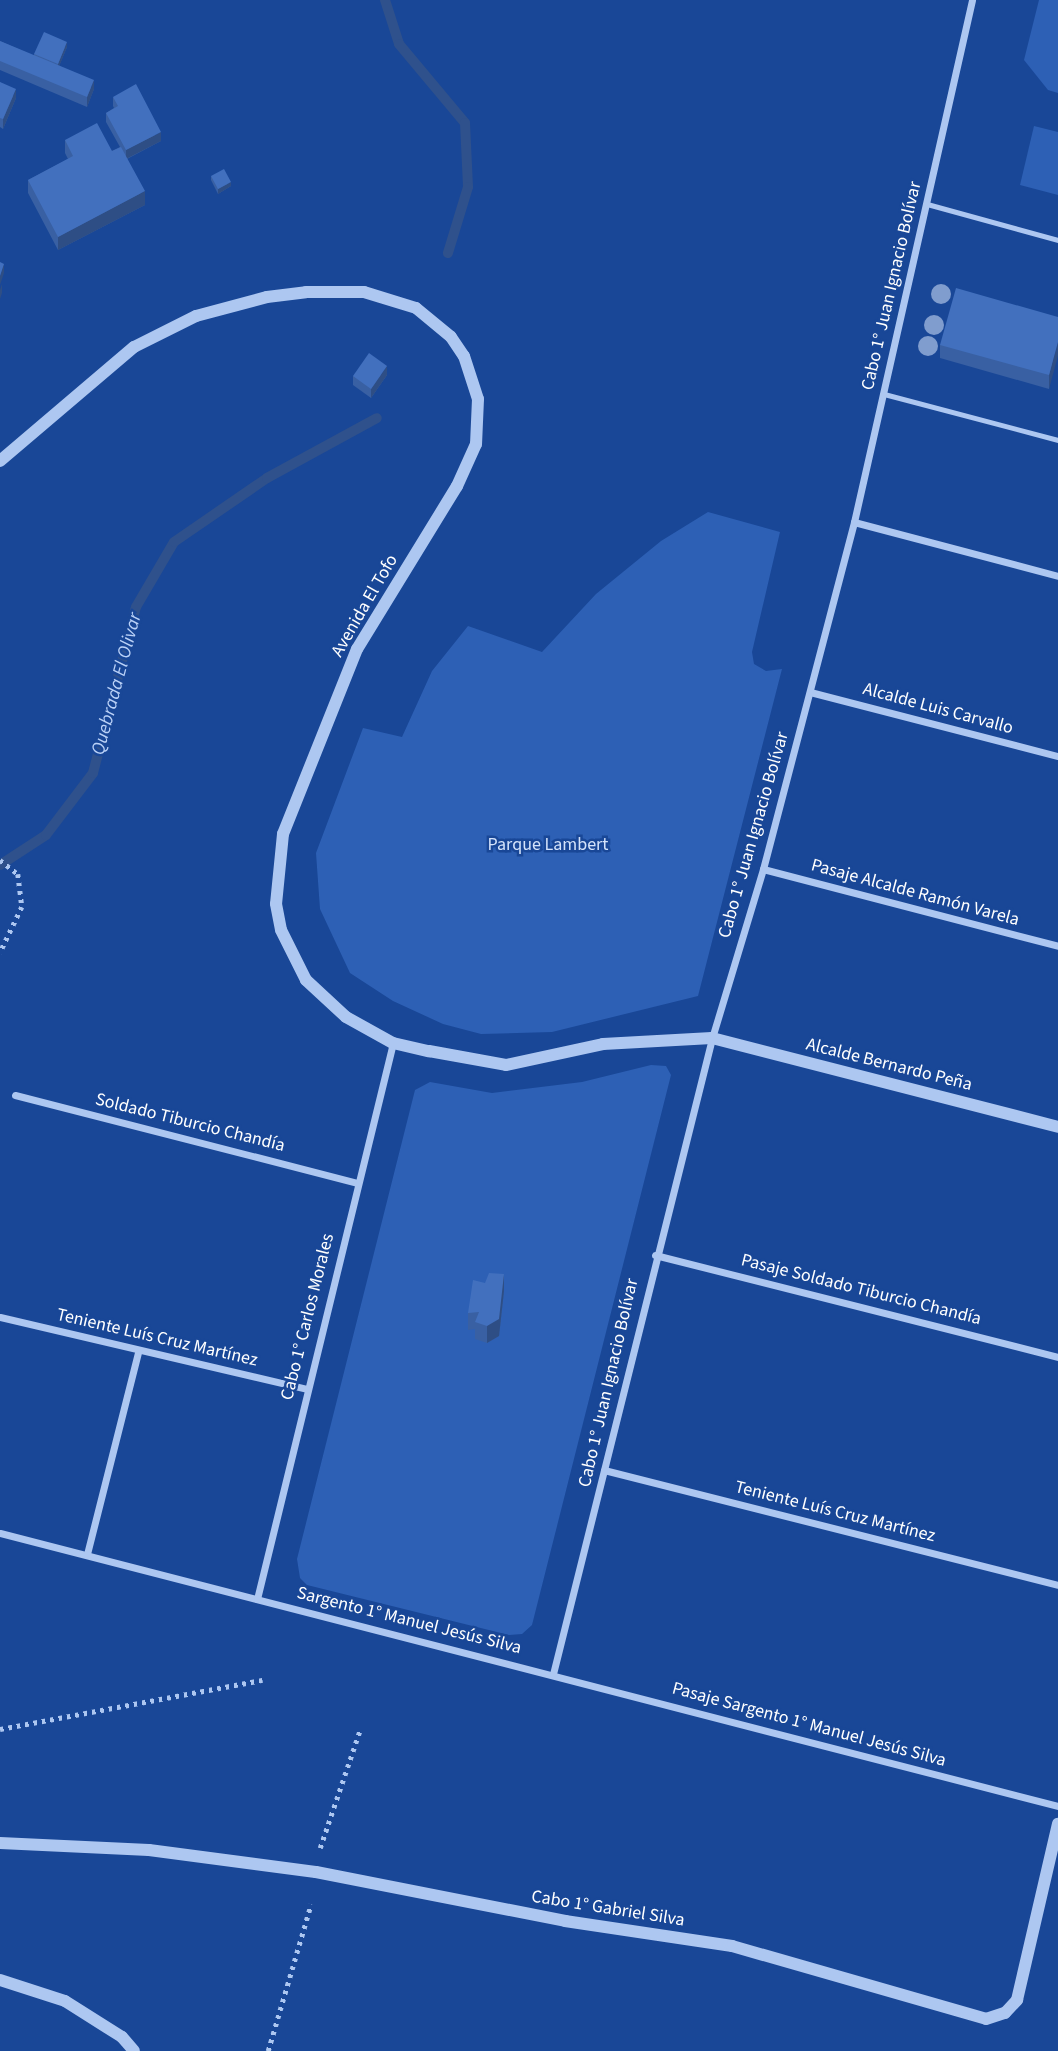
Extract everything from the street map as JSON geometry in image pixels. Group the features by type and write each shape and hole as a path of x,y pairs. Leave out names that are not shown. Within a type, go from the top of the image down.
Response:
{"street":[{"name":"Cabo 1° Juan Ignacio Bolívar","path":"553,1674 655,1255 712,1038 763,869 854,522 972,0"},
{"name":"Avenida El Tofo","path":"0,461 134,347 164,330 229,305 306,292 382,295 435,321 464,356 478,399 476,444 468,466 357,649 283,834 276,869 281,930 306,979 346,1017 393,1043 506,1065 603,1044 712,1038"},
{"path":"854,522 1058,576"},
{"name":"Alcalde Luis Carvallo","path":"810,692 1058,756"},
{"name":"Pasaje Alcalde Ramón Varela","path":"763,869 1058,946"},
{"name":"Alcalde Bernardo Peña","path":"712,1038 1058,1127"},
{"name":"Cabo 1° Carlos Morales","path":"257,1599 393,1043"},
{"name":"Soldado Tiburcio Chandía","path":"15,1095 357,1183"},
{"name":"Pasaje Soldado Tiburcio Chandía","path":"655,1255 1058,1357"},
{"name":"Teniente Luís Cruz Martínez","path":"0,1317 138,1352 307,1389"},
{"path":"87,1554 138,1352"},
{"name":"Teniente Luís Cruz Martínez","path":"604,1470 1058,1585"},
{"path":"0,1533 257,1599"},
{"name":"Sargento 1° Manuel Jesús Silva","path":"257,1599 553,1674"},
{"name":"Pasaje Sargento 1° Manuel Jesús Silva","path":"553,1674 1058,1806"},
{"name":"Cabo 1° Gabriel Silva","path":"0,1843 149,1850 316,1872 565,1921 732,1946 986,2019 1012,2008 1020,1991 1058,1824"},
{"path":"0,1980 65,2001 122,2037 134,2051"}],"lane":[{"path":"927,204 1058,240"},
{"path":"884,394 1058,440"}],"path":[{"path":"0,860 18,874 22,907 0,953"},
{"path":"0,1729 262,1680"},
{"path":"320,1848 360,1730"},
{"path":"268,2051 311,1904"}],"green space":[{"path":"1039,0 1058,0 1058,93 1048,90 1024,60"},
{"path":"1034,126 1058,132 1058,195 1020,185"},
{"name":"Parque Lambert","path":"708,512 780,532 752,652 754,664 766,671 782,669 698,996 552,1032 481,1034 443,1024 393,1001 350,973 320,909 316,853 363,728 402,737 432,671 468,626 542,652 596,594 661,541"},
{"path":"651,1065 666,1066 671,1075 532,1625 522,1634 509,1635 307,1585 300,1578 297,1559 415,1090 430,1082 492,1093 582,1082"}],"building":[{"path":"44,32 67,42 58,64 34,54"},
{"path":"0,41 94,80 87,97 0,61"},
{"path":"0,82 16,89 3,119 0,118"},
{"path":"136,84 161,132 126,150 106,113 118,106 113,97"},
{"path":"97,123 112,151 121,147 145,191 58,237 28,180 73,156 65,140"},
{"path":"224,169 231,182 218,189 211,176"},
{"path":"956,288 1058,317 1058,342 1049,375 940,345"},
{"path":"369,353 387,366 371,389 353,376"},
{"path":"489,1273 504,1274 499,1319 487,1326 475,1322 479,1312 468,1313 473,1280 485,1283"}],"waterway":[{"name":"Quebrada El Olivar","path":"385,0 399,44 465,123 468,187 448,253"},
{"name":"Quebrada El Olivar","path":"0,865 46,835 93,773 136,607 174,542 267,478 377,418"}]}
